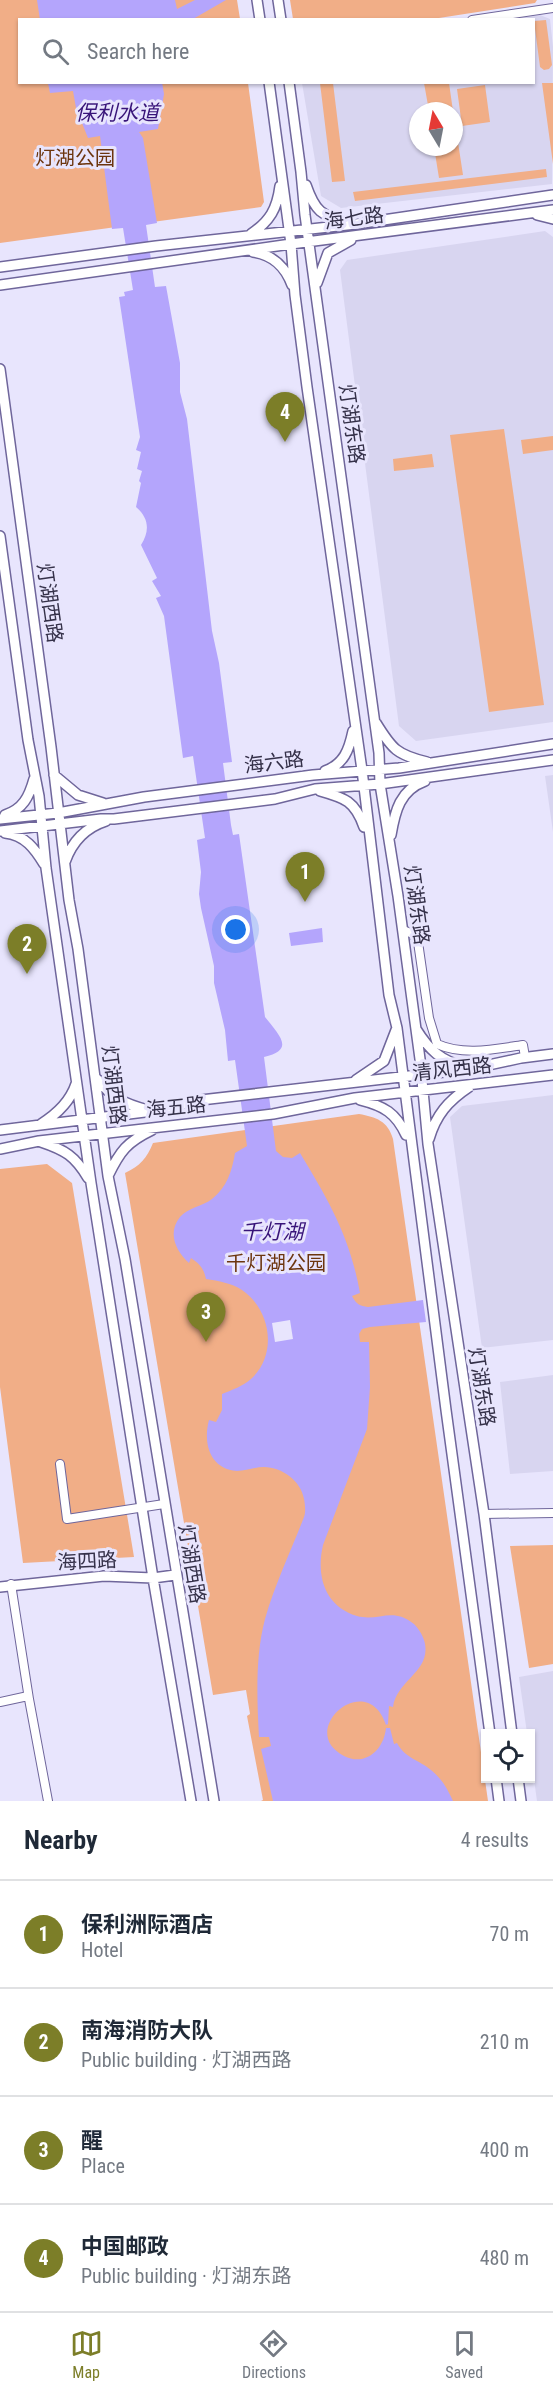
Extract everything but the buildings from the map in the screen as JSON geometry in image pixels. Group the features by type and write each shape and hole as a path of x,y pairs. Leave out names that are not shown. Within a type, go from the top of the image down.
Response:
{"main road":[{"path":"257,0 260,18"},
{"path":"278,0 281,18"},
{"name":"灯湖东路","path":"269,84 291,244 295,296 362,770 389,995 397,1028 489,1729"},
{"name":"灯湖东路","path":"289,84 374,720 380,784 403,930 428,1144 484,1514 511,1729"},
{"path":"302,172 317,210 333,219 356,224"},
{"path":"249,236 273,214 277,205 281,175"},
{"path":"528,199 553,189"},
{"path":"0,267 156,246 356,224 553,195"},
{"name":"海七路","path":"0,285 553,210"},
{"path":"529,213 553,219"},
{"path":"315,288 328,253 357,237"},
{"path":"241,251 265,255 279,262 289,278 295,296"},
{"name":"灯湖西路","path":"0,369 64,865 96,1077 108,1176 125,1260 214,1801"},
{"name":"灯湖西路","path":"0,536 2,575 41,815 46,868 81,1120 153,1578 191,1801"},
{"path":"374,720 395,751 406,757 432,763"},
{"path":"313,775 332,768 342,761 348,752 355,723"},
{"name":"海六路","path":"0,818 58,813 237,784 432,763 553,744"},
{"name":"海六路","path":"0,832 59,823 114,819 275,799 315,789 380,784 553,760"},
{"path":"54,775 78,795 91,801 111,804"},
{"path":"0,818 12,813 26,800 34,777"},
{"path":"390,843 398,803 415,785 435,777"},
{"path":"315,789 335,795 353,805 359,813 370,845"},
{"path":"367,820 374,814 386,819"},
{"path":"64,865 79,836 89,828 114,819"},
{"path":"0,832 12,833 34,847 46,868"},
{"path":"414,1026 427,1045 441,1058 451,1064 470,1069"},
{"path":"352,1082 384,1061 397,1028"},
{"name":"清风西路","path":"0,1130 153,1111 229,1096 470,1069 525,1057 553,1054"},
{"name":"清风西路","path":"355,1098 553,1075"},
{"path":"96,1077 106,1091 117,1100 126,1105 153,1111"},
{"path":"37,1125 52,1117 64,1106 74,1092 77,1081"},
{"path":"428,1144 434,1121 442,1109 453,1097 472,1085"},
{"path":"355,1098 372,1103 391,1113 400,1121 411,1146"},
{"name":"海五路","path":"0,1149 39,1141 273,1114 355,1098"},
{"path":"108,1176 123,1148 156,1127"},
{"path":"39,1141 57,1147 77,1161 91,1183"},
{"name":"海四路","path":"0,1587 11,1584 104,1576 153,1578 175,1575"},
{"path":"497,1783 499,1801"},
{"path":"519,1783 521,1801"}],"street":[{"path":"486,18 553,8"},
{"path":"403,930 413,934 418,942 429,1018 437,1044 450,1050 470,1051 523,1045 525,1057"},
{"path":"60,1464 67,1519 164,1504"},
{"path":"484,1514 553,1513"},
{"path":"11,1584 28,1696 48,1801"},
{"path":"0,1702 28,1696"}],"shaded area":[{"path":"540,15 550,19 553,47 552,184 341,208 321,196 302,84 535,84 535,18 518,18"},
{"path":"545,231 553,237 553,722 416,741 399,726 340,270 347,260"},
{"path":"553,775 553,832 545,776"},
{"path":"553,1095 553,1340 482,1348 450,1117 462,1106"},
{"path":"553,1375 553,1471 510,1474 500,1382"},
{"path":"553,1671 553,1801 537,1801 534,1783 535,1729 526,1729 519,1677"}],"green space":[{"name":"灯湖公园","path":"0,0 237,0 240,18 18,18 18,84 248,84 264,202 261,207 0,243"},
{"path":"290,0 537,0 535,3 439,18 293,18"},
{"path":"546,20 552,65 549,69 544,70 540,67 535,21"},
{"path":"542,83 553,83 553,164"},
{"path":"320,84 333,84 345,181 332,182"},
{"path":"424,84 449,84 452,102 427,102"},
{"path":"485,85 490,122 463,126 463,102 459,102 457,89"},
{"path":"435,156 460,156 463,175 439,178"},
{"path":"546,169 547,177 355,201 353,192"},
{"path":"504,429 544,705 489,712 450,435"},
{"path":"553,436 553,450 523,454 521,440"},
{"path":"432,454 434,467 394,471 393,459"},
{"name":"千灯湖公园","path":"359,1114 380,1121 391,1133 481,1752 481,1783 485,1783 488,1801 261,1801 263,1800 247,1716 250,1714 246,1690 213,1695 125,1173 142,1161 153,1143"},
{"path":"47,1164 72,1183 134,1557 23,1563 0,1387 0,1169"},
{"path":"553,1545 553,1664 529,1668 510,1546"}],"water":[{"path":"37,0 175,0 177,9 195,0 226,0 195,18 40,18"},
{"path":"48,84 162,84 164,94 158,129 139,132 143,138 157,223 146,225 155,287 166,286 180,363 180,392 187,419 212,631 219,663 232,762 223,763 231,825 233,835 239,834 265,1017 282,1041 280,1050 264,1057 276,1151 283,1157 292,1158 300,1153 329,1204 344,1237 356,1273 360,1293 352,1296 355,1301 368,1307 423,1300 426,1322 370,1327 362,1329 359,1334 360,1342 369,1342 370,1387 367,1429 323,1545 321,1556 325,1588 337,1605 357,1616 392,1615 406,1619 414,1624 421,1633 425,1644 425,1654 423,1662 400,1690 393,1707 389,1706 388,1724 386,1725 377,1709 365,1702 351,1703 340,1709 331,1720 327,1732 331,1745 344,1756 360,1759 366,1758 378,1749 385,1736 386,1728 390,1728 394,1744 397,1743 408,1755 435,1773 453,1801 273,1801 261,1749 271,1746 269,1737 259,1737 258,1663 265,1619 278,1580 305,1515 305,1508 299,1486 284,1472 264,1467 240,1471 228,1469 214,1460 208,1445 209,1420 216,1422 222,1410 222,1394 248,1381 260,1369 268,1345 268,1333 259,1309 242,1290 206,1279 197,1262 191,1258 189,1263 184,1258 175,1242 174,1229 183,1214 208,1201 222,1189 228,1178 235,1153 247,1146 235,1060 228,1061 225,1030 214,983 214,966 199,894 201,872 197,840 205,838 193,756 183,758 164,616 156,598 161,596 152,581 157,578 141,545 146,535 147,525 144,516 136,507 142,471 137,469 141,452 136,450 140,437 119,297 125,296 124,292 133,290 123,228 112,229 100,136 88,138 76,108 73,91 50,93"},
{"path":"322,928 323,942 291,946 289,933"}],"pier":[{"path":"290,1320 293,1339 275,1342 272,1323"}],"place":[{"name":"中国邮政","path":"285,442"},
{"name":"保利洲际酒店","path":"305,902"},
{"name":"南海消防大队","path":"27,974"},
{"name":"醒","path":"206,1342"}],"water label":[{"name":"保利水道","path":"117,113"},
{"name":"千灯湖","path":"272,1232"}]}
